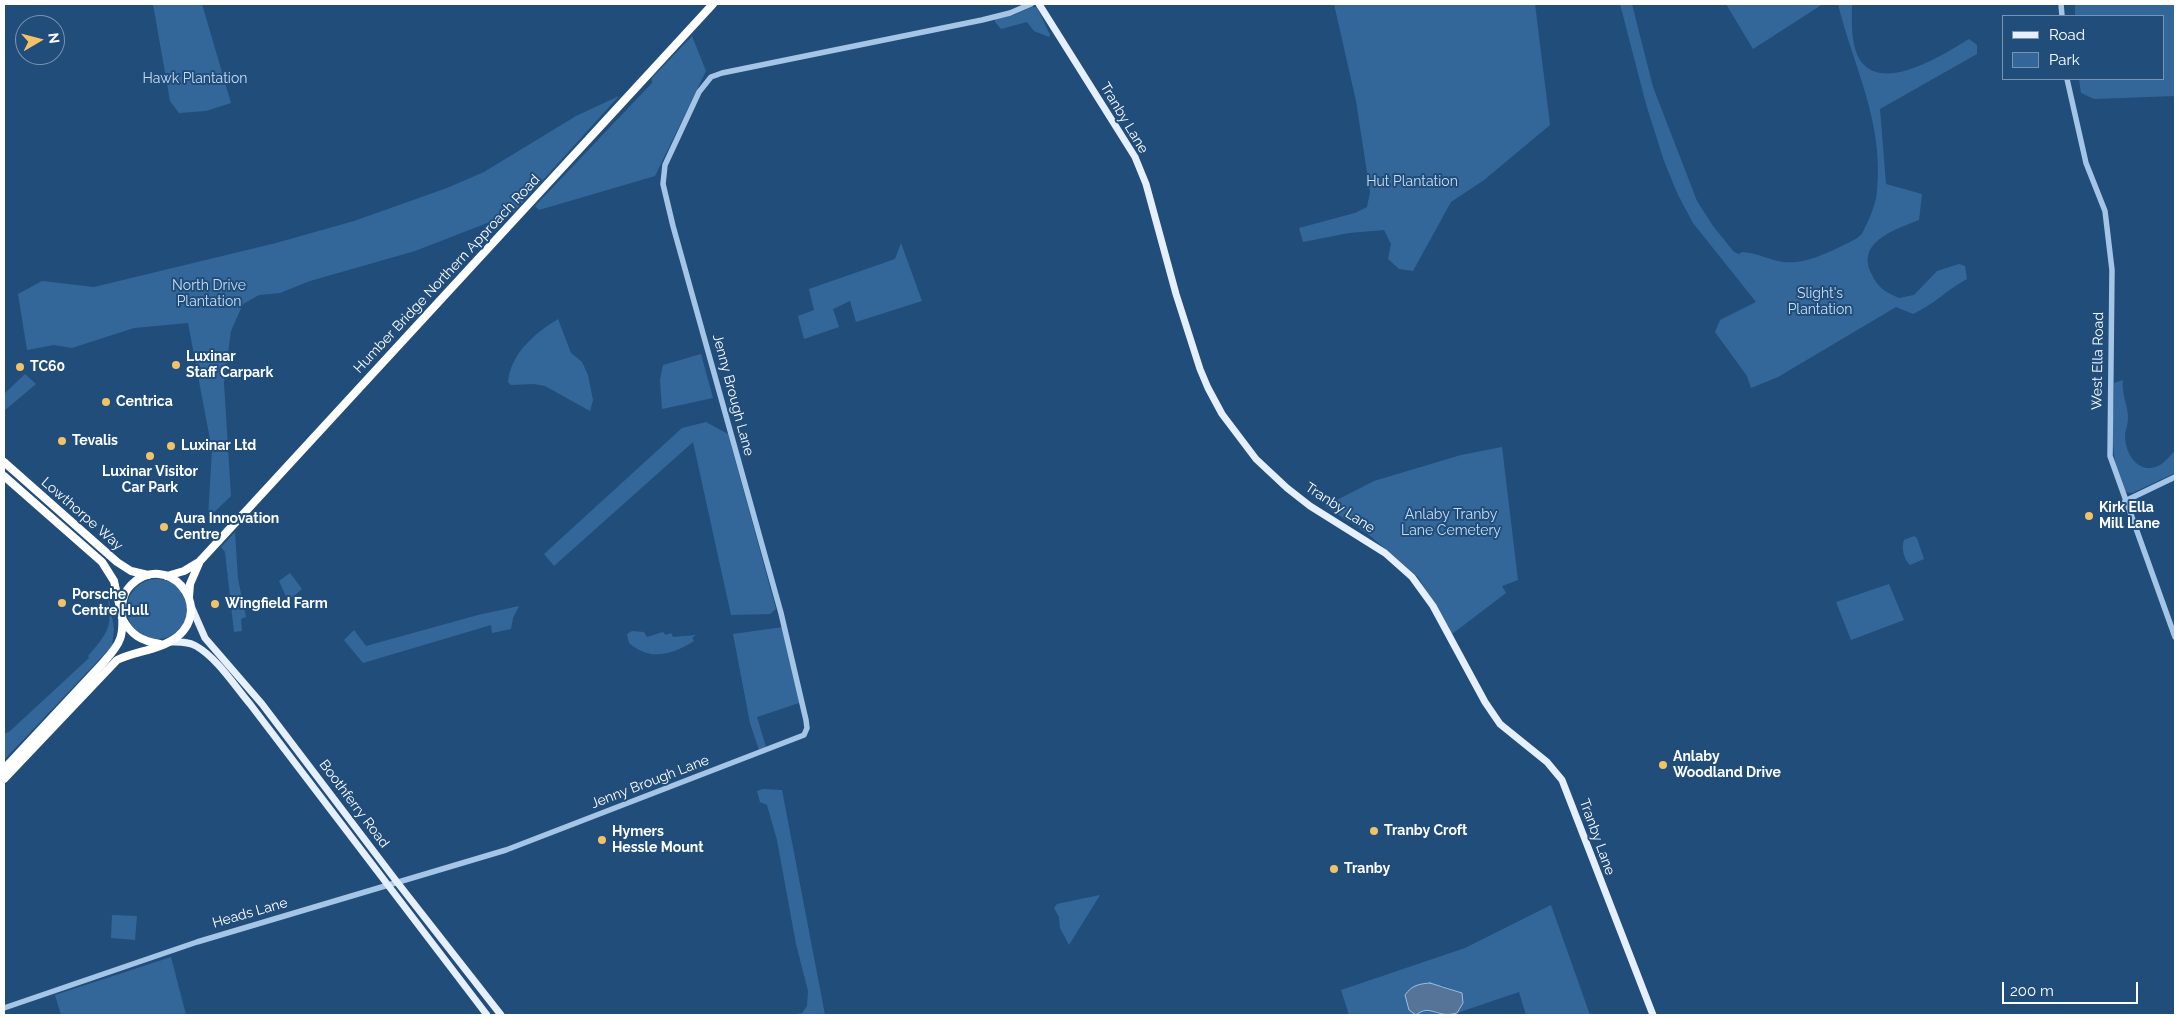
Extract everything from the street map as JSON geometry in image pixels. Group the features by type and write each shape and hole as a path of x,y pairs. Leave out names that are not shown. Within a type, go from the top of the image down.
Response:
{"highway":[{"name":"Humber Bridge Northern Approach Road","path":"200,561 713,4"},
{"name":"Lowthorpe Way","path":"4,462 117,562 131,571 149,575"},
{"name":"Lowthorpe Way","path":"4,476 102,562 114,581 121,615"},
{"path":"4,780 7,771 116,646 122,633 121,615 124,597 129,587 138,579 149,575 167,576 184,571 200,561"},
{"path":"7,771 117,660 132,653 165,643 183,630 188,623 191,606 189,597 190,584 200,561"},
{"path":"167,576 180,584 189,597"},
{"path":"121,615 133,635 142,640 165,643"}],"main road":[{"name":"Tranby Lane","path":"1039,4 1135,157 1146,184 1176,294 1200,369 1214,402 1256,459 1287,488 1310,506 1385,553 1412,577 1433,606 1485,702 1500,724 1547,762 1562,780 1653,1015"},
{"name":"Boothferry Road","path":"191,606 205,638 262,704 501,1015"},
{"name":"Boothferry Road","path":"165,643 179,642 196,646 221,670 250,704 487,1015"}],"street":[{"name":"Jenny Brough Lane","path":"506,850 794,741 804,735 807,728 781,613 663,184 665,165 699,92 711,78 722,73 982,20 1010,13 1031,4"},
{"name":"West Ella Road","path":"2068,80 2086,164 2105,211 2110,242 2110,456 2175,637"},
{"path":"2126,501 2175,477"},
{"name":"Heads Lane","path":"4,1008 197,942 506,850"}],"green space":[{"name":"Hawk Plantation","path":"153,4 202,4 231,103 206,111 179,113 170,101"},
{"name":"Hut Plantation","path":"1334,4 1535,4 1550,125 1484,180 1451,202 1413,271 1399,269 1388,259 1391,244 1384,230 1349,233 1303,242 1299,228 1355,213 1367,207 1370,192 1356,101"},
{"name":"Slight's Plantation","path":"1620,4 1632,4 1653,87 1697,201 1713,226 1734,252 1753,254 1783,262 1812,259 1856,239 1862,234 1875,202 1878,166 1872,118 1838,4 1852,4 1852,27 1856,51 1863,64 1874,71 1887,73 1901,72 1917,67 1969,39 1977,45 1977,54 1880,109 1886,184 1922,194 1919,220 1890,232 1881,238 1869,252 1868,262 1873,278 1879,285 1899,298 1914,295 1937,271 1959,264 1965,266 1967,279 1913,314 1896,307 1778,377 1751,388 1747,376 1715,332 1720,320 1756,302 1693,223 1678,195 1664,161 1646,104"},
{"path":"1726,4 1823,4 1753,49"},
{"path":"2075,4 2175,4 2175,96 2094,99 2081,93 2079,80 2164,80 2164,15 2075,15"},
{"path":"1032,7 1037,7 1050,35 1049,37 1034,31 1027,22 1001,29 995,22 995,19 1014,15"},
{"path":"692,36 706,71 655,176 539,210 535,206 652,83 652,78"},
{"name":"North Drive Plantation","path":"619,96 513,213 415,251 310,281 280,293 259,295 243,304 231,331 224,383 231,496 208,518 212,450 188,323 134,328 72,348 54,345 27,350 18,294 42,281 94,287 276,243 354,221 447,188 484,172 576,116"},
{"path":"901,243 922,301 856,322 850,301 833,309 839,327 804,339 798,316 814,310 809,289 895,259"},
{"path":"558,319 571,353 582,362 588,375 593,400 590,411 545,386 534,384 511,385 508,382 510,372 519,353 533,337"},
{"path":"701,354 713,398 662,409 660,380 663,365"},
{"path":"25,374 36,384 4,411 4,394"},
{"path":"2123,380 2128,418 2125,434 2126,443 2127,449 2134,461 2144,468 2151,468 2160,465 2175,451 2175,473 2132,493 2126,492 2120,479 2114,452 2114,383"},
{"path":"706,422 728,434 776,609 770,614 731,615 693,442 554,566 544,554 682,428"},
{"name":"Anlaby Tranby Lane Cemetery","path":"1502,447 1518,580 1502,586 1506,593 1452,634 1418,577 1368,534 1325,506 1374,481 1461,455"},
{"path":"235,532 238,579 246,617 241,619 242,631 234,632 225,552 221,547"},
{"path":"1914,536 1917,538 1924,559 1910,565 1905,557 1903,543 1904,540"},
{"path":"290,573 302,589 288,601 279,581"},
{"path":"157,579 173,584 178,588 182,593 187,609 182,625 178,630 173,634 157,639 141,634 136,630 132,625 127,609 132,593 136,588 141,584"},
{"path":"1889,584 1904,620 1851,640 1836,602"},
{"path":"107,586 114,629 112,646 4,760 4,734 9,732 89,658 88,656 103,638 109,624"},
{"path":"519,606 513,618 511,629 492,633 491,625 363,663 344,640 354,630 366,646 478,615"},
{"path":"783,627 802,702 757,717 766,747 759,750 750,723 733,634"},
{"path":"632,631 644,632 647,637 663,632 666,635 671,633 673,637 696,635 692,638 694,641 678,649 662,654 654,654 645,653 629,643 627,634"},
{"path":"763,789 782,790 825,1015 791,1015 802,1013 807,1006 808,991 796,944 777,840 767,805 760,802 757,791"},
{"path":"1100,895 1069,945 1060,928 1059,917 1054,908 1057,904"},
{"path":"1551,905 1590,1015 1526,1015 1519,992 1457,1013 1463,1003 1462,993 1441,985 1423,1009 1428,1009 1439,1015 1349,1015 1341,990 1465,948"},
{"path":"112,915 137,916 135,940 111,938"},
{"path":"171,957 186,1015 61,1015 55,995"}],"shaded area":[{"path":"1430,983 1462,993 1463,1003 1457,1013 1444,1014 1426,1010 1416,1015 1409,1010 1405,995 1416,986"}],"place":[{"name":"Luxinar Staff Carpark","path":"176,365"},
{"name":"TC60","path":"20,367"},
{"name":"Centrica","path":"106,402"},
{"name":"Tevalis","path":"62,441"},
{"name":"Luxinar Ltd","path":"171,446"},
{"name":"Luxinar Visitor Car Park","path":"150,456"},
{"name":"Kirk Ella Mill Lane","path":"2089,516"},
{"name":"Aura Innovation Centre","path":"164,527"},
{"name":"Porsche Centre Hull","path":"62,603"},
{"name":"Wingfield Farm","path":"215,604"},
{"name":"Anlaby Woodland Drive","path":"1663,765"},
{"name":"Tranby Croft","path":"1374,831"},
{"name":"Hymers Hessle Mount","path":"602,840"},
{"name":"Tranby","path":"1334,869"}]}
